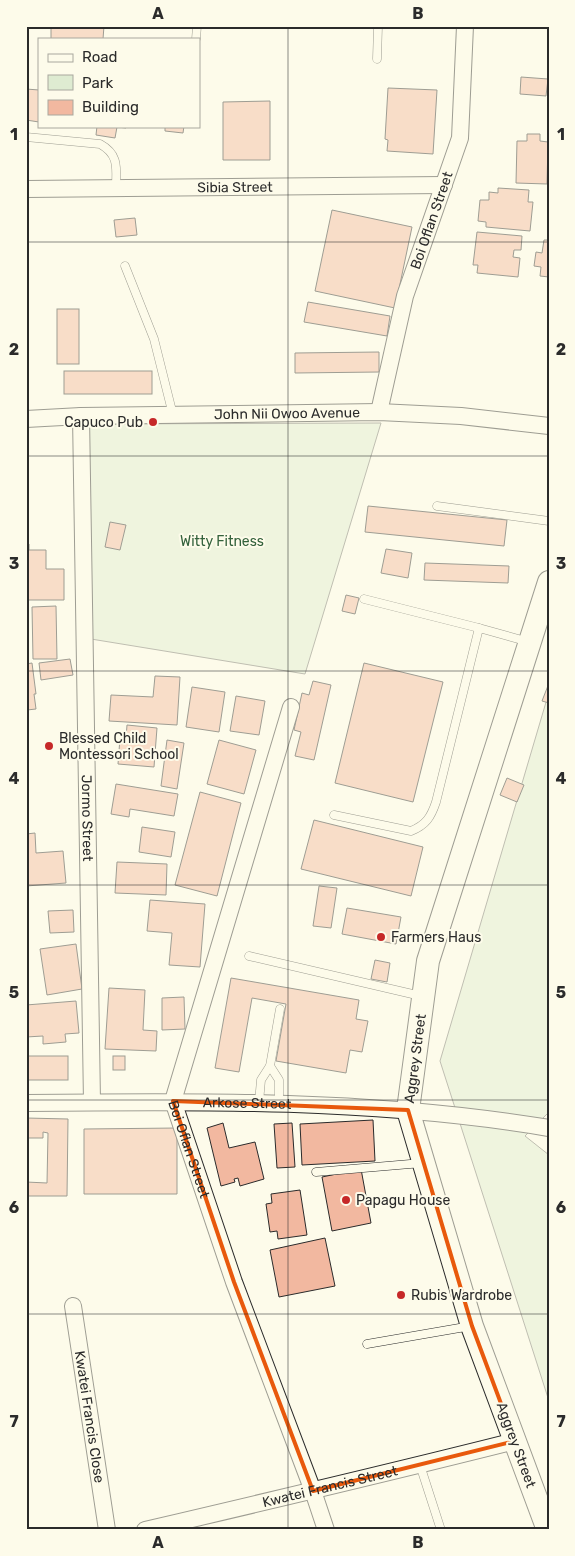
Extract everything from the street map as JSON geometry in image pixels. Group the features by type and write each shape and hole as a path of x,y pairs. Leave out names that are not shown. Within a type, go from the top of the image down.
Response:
{"main road":[{"name":"Aggrey Street","path":"548,1530 472,1326 408,1110 428,961 549,582"}],"street":[{"name":"Boi Oflan Street","path":"379,412 405,296 460,138 465,26"},
{"name":"Sibia Street","path":"26,189 444,185"},
{"name":"John Nii Owoo Avenue","path":"26,419 81,416 379,412 461,416 549,426"},
{"name":"Jormo Street","path":"81,416 92,1102"},
{"name":"Boi Oflan Street","path":"291,707 173,1101 234,1282 326,1530"},
{"name":"Arkose Street","path":"26,1103 258,1102 408,1110 500,1120 549,1128"},
{"name":"Kwatei Francis Close","path":"74,1306 107,1530"},
{"name":"Kwatei Francis Street","path":"145,1530 514,1441"}],"lane":[{"path":"377,58 378,26"},
{"path":"26,137 100,144 110,149 115,159 116,189"},
{"path":"125,266 154,339 173,415"},
{"path":"437,506 549,522"},
{"path":"364,599 530,642"},
{"path":"334,815 411,831 421,827 431,816 479,628"},
{"path":"249,956 423,997"},
{"path":"258,1102 261,1080 270,1066 280,1009"},
{"path":"270,1066 279,1080 279,1104"},
{"path":"316,1172 424,1163"},
{"path":"367,1344 472,1326"},
{"path":"420,1465 441,1530"}],"highlighted area":[{"path":"173,1101 408,1110 472,1326 515,1441 313,1491 234,1282"}],"green space":[{"name":"Witty Fitness","path":"381,423 305,674 91,639 89,424"},
{"path":"549,692 549,1112 525,1136 549,1155 549,1401 440,1061"}],"building":[{"path":"51,26 104,26 103,38 51,38"},
{"path":"521,77 548,79 546,96 520,94"},
{"path":"388,88 437,90 433,154 387,151 388,140 385,139"},
{"path":"26,89 38,90 38,122 26,120"},
{"path":"270,101 270,160 223,160 223,102"},
{"path":"97,128 117,128 115,138 96,135"},
{"path":"165,128 184,128 183,133 165,131"},
{"path":"527,134 540,134 540,141 548,142 547,184 516,183 517,141 527,141"},
{"path":"498,188 529,190 528,202 533,202 530,231 486,227 486,222 478,221 480,200 489,200 489,192 498,193"},
{"path":"332,210 412,227 395,308 315,291"},
{"path":"135,218 137,235 116,237 114,220"},
{"path":"477,232 522,236 521,250 514,250 513,257 520,258 518,277 477,273 478,265 473,265"},
{"path":"544,240 549,240 549,277 540,276 541,267 534,266 536,252 542,253"},
{"path":"308,302 390,316 387,336 304,322"},
{"path":"57,309 79,309 79,364 57,364"},
{"path":"379,352 379,372 295,373 295,353"},
{"path":"64,371 152,371 152,394 64,394"},
{"path":"368,506 507,520 504,546 365,532"},
{"path":"110,522 126,525 120,550 105,547"},
{"path":"26,544 29,544 29,550 46,550 46,569 64,569 64,600 26,600"},
{"path":"386,549 412,553 408,578 381,573"},
{"path":"425,563 509,566 508,583 424,580"},
{"path":"346,595 359,598 355,614 342,611"},
{"path":"56,606 57,659 33,659 32,607"},
{"path":"70,659 73,675 41,680 39,663"},
{"path":"32,663 36,709 27,710 26,712 26,664"},
{"path":"364,663 443,682 413,802 335,783"},
{"path":"155,676 180,677 177,725 109,721 111,695 153,697"},
{"path":"313,681 331,685 314,760 295,756 301,732 294,730 302,693 309,695"},
{"path":"549,683 549,703 542,701"},
{"path":"192,687 225,692 219,732 186,727"},
{"path":"236,696 265,701 259,735 230,731"},
{"path":"127,725 157,728 154,767 118,764 120,738 126,738"},
{"path":"167,740 184,743 177,789 161,786"},
{"path":"219,740 256,750 244,794 207,784"},
{"path":"507,778 524,785 517,802 500,795"},
{"path":"116,784 178,794 174,816 130,809 129,817 111,814"},
{"path":"200,792 241,803 217,896 175,885"},
{"path":"314,820 423,847 411,896 301,869"},
{"path":"142,827 175,832 171,857 139,852"},
{"path":"35,833 36,853 63,851 66,883 26,886 26,834"},
{"path":"117,862 167,864 166,895 115,893"},
{"path":"319,886 337,888 331,928 313,926"},
{"path":"150,900 205,904 200,967 169,965 172,933 147,931"},
{"path":"347,908 401,917 396,944 342,934"},
{"path":"73,910 74,932 50,933 48,911"},
{"path":"76,944 82,989 47,995 40,949"},
{"path":"375,960 390,963 387,982 371,979"},
{"path":"231,978 359,1000 356,1019 368,1021 362,1052 350,1050 346,1073 276,1061 286,1004 252,998 239,1072 215,1068"},
{"path":"109,988 145,990 143,1030 157,1031 156,1051 105,1049"},
{"path":"184,997 185,1029 162,1030 162,998"},
{"path":"76,1001 79,1033 65,1034 66,1042 43,1044 43,1036 26,1037 26,1005"},
{"path":"26,1056 68,1056 68,1080 26,1080"},
{"path":"113,1056 125,1056 125,1070 113,1070"},
{"path":"26,1118 68,1119 67,1196 26,1196 26,1182 47,1183 48,1133 43,1132 43,1138 26,1138"},
{"path":"373,1120 375,1161 302,1165 300,1124"},
{"path":"223,1123 229,1148 255,1142 264,1179 240,1186 238,1178 234,1179 235,1182 221,1186 207,1128"},
{"path":"292,1123 295,1167 277,1168 274,1124"},
{"path":"177,1128 177,1194 84,1194 84,1129"},
{"name":"Papagu House","path":"361,1169 371,1223 332,1231 322,1177"},
{"path":"300,1190 307,1235 278,1239 277,1231 270,1232 266,1204 272,1203 271,1194"},
{"path":"325,1238 335,1286 279,1297 270,1250"}],"place":[{"name":"Capuco Pub","path":"153,422"},
{"name":"Blessed Child Montessori School","path":"49,746"},
{"name":"Farmers Haus","path":"381,937"},
{"name":"Papagu House","path":"346,1200"},
{"name":"Rubis Wardrobe","path":"401,1295"}]}
